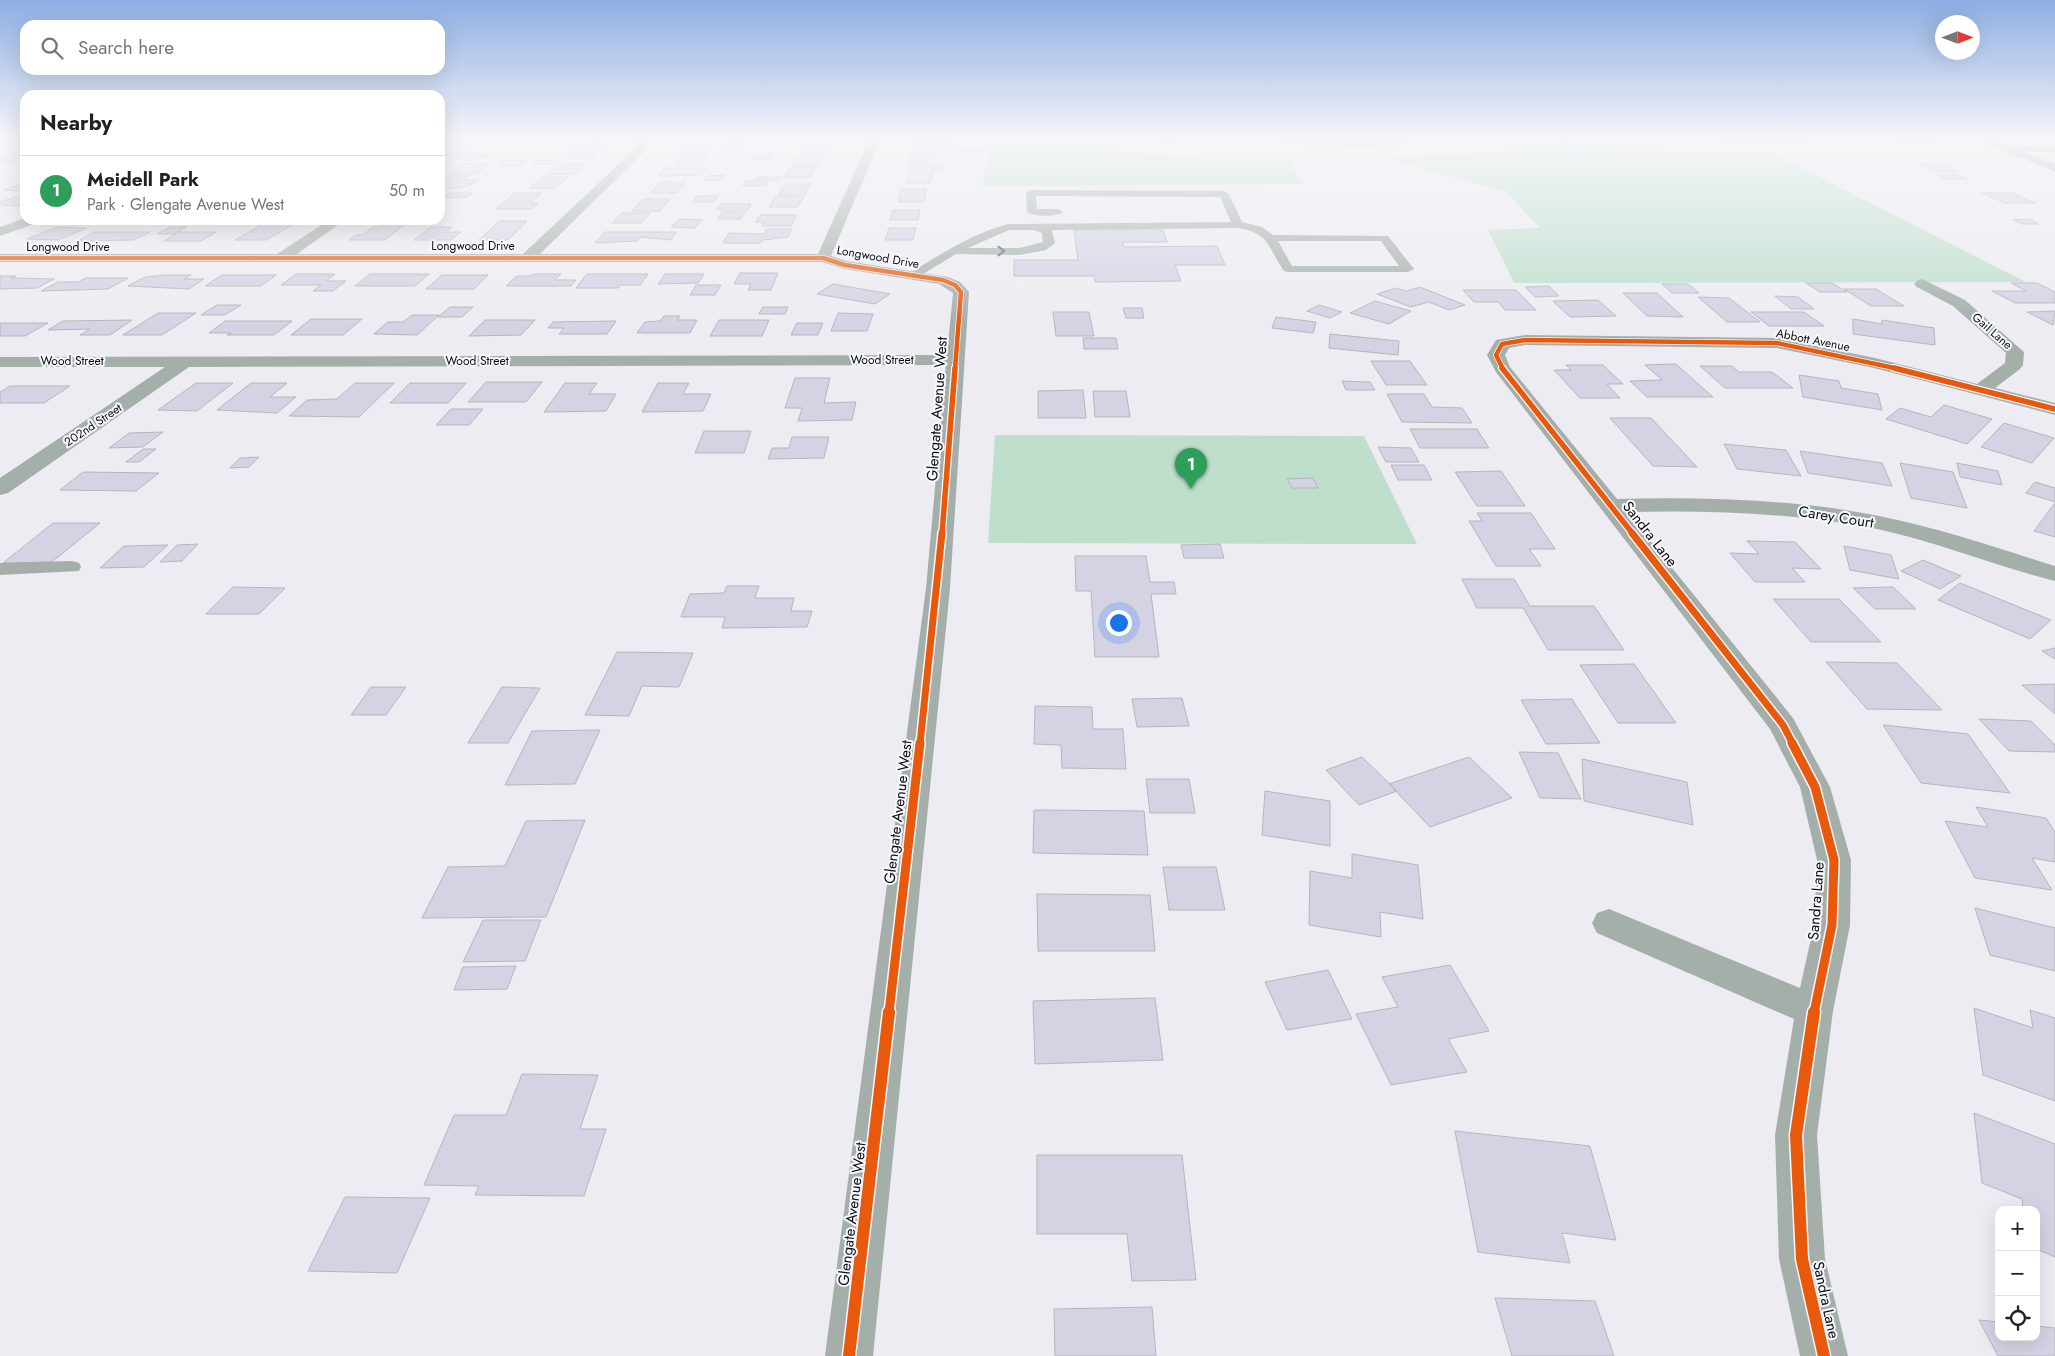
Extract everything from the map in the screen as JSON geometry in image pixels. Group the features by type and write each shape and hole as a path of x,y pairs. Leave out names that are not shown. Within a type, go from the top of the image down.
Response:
{"street":[{"path":"528,258 586,201"},
{"path":"823,258 848,201"},
{"path":"0,232 20,224"},
{"path":"280,258 330,225"},
{"name":"Longwood Drive","path":"0,258 823,258 845,265 937,269"},
{"name":"Glengate Avenue West","path":"849,1356 938,588 954,360 961,292 937,269"},
{"name":"Gail Lane","path":"1922,284 1959,303 2016,352 2014,365 1982,389"},
{"name":"Abbott Avenue","path":"1502,344 1547,339 1777,343 1875,363 2055,409"},
{"name":"Sandra Lane","path":"1502,344 1496,355 1502,368 1783,725 1816,787 1834,860 1832,925 1814,1011 1796,1135 1802,1259 1824,1356"},
{"name":"Wood Street","path":"0,362 954,360"},
{"name":"202nd Street","path":"0,488 186,361"},
{"name":"Carey Court","path":"1610,506 1685,504 1819,513 1888,526 1971,547 2055,574"},
{"path":"1609,923 1814,1011"}],"lane":[{"path":"1031,201 1032,226"},
{"path":"1226,201 1228,212 1238,225"},
{"path":"1032,212 1070,212"},
{"path":"937,269 995,231 1032,226 1238,225 1255,227 1267,232 1270,238 1288,269 1408,269 1384,238 1270,238"},
{"path":"937,269 1044,248 1049,243 1046,232 1032,226"},
{"path":"0,569 72,567"}],"green space":[{"path":"1515,201 1867,201 2026,282 1514,283 1488,230 1540,228"},
{"path":"995,435 1364,436 1417,544 988,543"}],"building":[{"path":"20,201 20,205 0,205 0,202"},
{"path":"505,201 538,203 532,209 496,209"},
{"path":"641,201 668,201 660,211 632,211"},
{"path":"773,201 801,201 797,207 769,207"},
{"path":"898,201 924,201 924,202"},
{"path":"2001,201 2031,201 2035,203 2005,203"},
{"path":"720,204 751,204 748,210 716,210"},
{"path":"893,210 920,210 918,220 890,220"},
{"path":"722,212 745,212 741,219 718,219"},
{"path":"622,213 650,213 641,223 612,223"},
{"path":"760,215 797,215 791,226 762,226 764,222 756,222"},
{"path":"679,219 702,220 695,228 671,227"},
{"path":"2029,219 2038,224 2022,224 2013,220"},
{"path":"499,221 527,221 508,240 479,240"},
{"path":"261,225 292,225 266,240 235,240"},
{"path":"383,225 404,225 385,240 349,240 356,235 363,235 373,227"},
{"path":"56,227 87,228 58,240 27,239"},
{"path":"171,227 187,227 177,232 216,232 201,241 164,241 176,234 157,234"},
{"path":"431,227 452,227 447,232 461,232 451,240 414,240"},
{"path":"889,228 916,228 913,240 885,240"},
{"path":"767,229 792,229 788,237 763,240 760,243 723,243 729,233 764,234"},
{"path":"1074,230 1163,230 1167,242 1123,242 1124,247 1217,246 1225,265 1175,265 1181,281 1095,282 1094,276 1014,276 1014,260 1078,260"},
{"path":"94,232 150,232 134,240 78,241"},
{"path":"605,232 676,232 671,240 640,237 637,241 595,243"},
{"path":"740,273 778,273 771,290 748,290 751,284 734,284"},
{"path":"296,274 335,274 326,281 346,281 333,291 313,291 321,285 281,285"},
{"path":"370,274 429,274 415,286 355,286"},
{"path":"533,274 561,274 555,280 576,280 571,286 506,286 517,276 531,276"},
{"path":"587,274 648,274 640,285 620,285 618,288 576,288"},
{"path":"665,274 704,274 698,283 658,284"},
{"path":"191,275 184,279 204,279 189,289 128,286 145,277"},
{"path":"222,275 276,275 261,286 205,286"},
{"path":"442,275 488,275 474,289 426,289"},
{"path":"0,276 54,279 37,288 0,289"},
{"path":"86,278 128,278 108,289 41,291 58,282 78,282"},
{"path":"1806,283 1832,283 1847,292 1820,292"},
{"path":"2011,283 2037,283 2055,292 2055,303 2015,303 1992,291 2026,291"},
{"path":"833,284 890,294 875,304 817,294"},
{"path":"1662,284 1688,284 1699,293 1672,293"},
{"path":"696,285 721,285 715,295 690,295"},
{"path":"1549,286 1559,296 1535,297 1525,287"},
{"path":"1420,287 1465,305 1449,310 1429,302 1411,307 1377,294 1396,288 1406,291"},
{"path":"1844,289 1876,289 1904,306 1871,306"},
{"path":"1463,290 1516,290 1536,310 1505,310 1498,302 1474,302"},
{"path":"1623,293 1657,293 1683,317 1647,316"},
{"path":"1775,296 1798,297 1814,309 1791,309"},
{"path":"1698,297 1729,298 1760,322 1727,322"},
{"path":"1598,300 1616,316 1570,317 1553,301"},
{"path":"1375,301 1411,311 1389,324 1350,313"},
{"path":"217,305 241,305 225,315 201,315"},
{"path":"1319,305 1342,312 1330,318 1307,311"},
{"path":"450,307 473,307 462,317 438,317"},
{"path":"763,307 788,307 785,314 759,314"},
{"path":"1123,308 1142,308 1144,318 1126,318"},
{"path":"2055,311 2053,325 2027,312"},
{"path":"1053,312 1089,312 1094,336 1056,336"},
{"path":"1751,312 1804,312 1824,326 1769,326"},
{"path":"158,313 196,313 162,335 123,335"},
{"path":"838,313 873,314 867,331 831,331"},
{"path":"412,315 439,315 417,335 374,334 388,322 403,322"},
{"path":"664,316 680,316 677,320 697,320 690,333 637,333 645,322 660,321"},
{"path":"1276,317 1316,322 1313,333 1272,328"},
{"path":"311,319 362,319 343,335 291,335"},
{"path":"1853,319 1882,324 1882,320 1934,328 1935,345 1853,334"},
{"path":"132,320 110,335 80,335 90,329 48,330 63,321"},
{"path":"485,320 535,320 521,335 469,336"},
{"path":"719,320 769,320 762,336 710,336"},
{"path":"225,321 292,321 274,335 209,333"},
{"path":"616,321 607,334 559,334 564,328 548,328 553,322"},
{"path":"0,323 48,323 25,336 0,336"},
{"path":"797,323 823,323 818,335 791,335"},
{"path":"1330,334 1399,341 1398,355 1329,348"},
{"path":"1083,338 1116,338 1118,349 1084,349"},
{"path":"1371,361 1410,361 1427,385 1386,385"},
{"path":"1676,364 1713,397 1647,397 1630,381 1662,380 1645,365"},
{"path":"1566,365 1603,365 1623,384 1607,384 1620,398 1580,398 1554,370 1571,370"},
{"path":"1700,366 1732,366 1739,372 1772,372 1793,388 1725,388"},
{"path":"1799,375 1839,381 1841,388 1878,394 1882,410 1803,397"},
{"path":"795,378 830,378 824,403 856,402 852,420 798,421 802,408 785,408"},
{"path":"1342,381 1370,382 1375,390 1346,390"},
{"path":"486,382 542,382 526,402 468,402"},
{"path":"196,383 233,383 197,411 158,410"},
{"path":"251,383 287,383 270,397 296,397 277,413 217,410"},
{"path":"355,383 394,383 359,417 289,416 307,400 337,399"},
{"path":"410,383 466,383 448,403 390,403"},
{"path":"565,383 597,383 589,394 616,394 606,411 544,412"},
{"path":"658,383 689,383 683,394 711,394 703,411 642,412"},
{"path":"10,386 70,386 44,403 0,403 0,392"},
{"path":"1083,390 1086,418 1038,418 1038,391"},
{"path":"1093,391 1126,391 1130,417 1095,417"},
{"path":"1387,394 1424,394 1432,407 1462,408 1472,423 1402,422"},
{"path":"1944,405 1992,419 1967,444 1886,419 1900,408 1931,417"},
{"path":"451,409 483,409 469,425 436,425"},
{"path":"1610,418 1651,418 1697,467 1653,466"},
{"path":"2004,423 2054,438 2032,463 1981,447"},
{"path":"1410,429 1477,429 1489,448 1420,448"},
{"path":"704,431 751,431 744,453 695,453"},
{"path":"163,432 143,447 109,448 129,433"},
{"path":"792,437 829,437 824,458 768,459 772,448 789,448"},
{"path":"1724,444 1786,450 1801,476 1737,469"},
{"path":"1378,447 1411,448 1419,462 1386,462"},
{"path":"143,449 156,449 139,462 126,462"},
{"path":"1800,451 1882,463 1892,486 1808,473"},
{"path":"259,457 249,467 230,468 240,458"},
{"path":"1900,463 1953,472 1967,508 1911,498"},
{"path":"1957,463 1998,471 2002,485 1960,477"},
{"path":"1391,465 1424,465 1432,480 1398,480"},
{"path":"1501,471 1525,506 1477,506 1455,472"},
{"path":"83,472 159,473 136,491 60,490"},
{"path":"1313,478 1318,488 1292,488 1287,479"},
{"path":"2035,482 2055,488 2055,502 2026,493"},
{"path":"2055,503 2055,537 2034,531"},
{"path":"1477,513 1531,513 1555,549 1529,549 1541,566 1496,566 1469,521 1482,521"},
{"path":"53,523 100,523 52,562 3,563"},
{"path":"1747,541 1795,542 1821,569 1792,568 1805,582 1755,582 1730,553 1759,554"},
{"path":"198,544 182,561 160,562 177,545"},
{"path":"1220,544 1224,558 1184,558 1181,545"},
{"path":"168,545 144,567 100,568 124,546"},
{"path":"1844,546 1891,555 1899,579 1850,570"},
{"path":"1075,556 1146,556 1150,582 1174,582 1176,594 1151,594 1159,657 1095,657 1091,591 1076,591"},
{"path":"1923,560 1961,576 1940,589 1901,571"},
{"path":"1462,579 1514,579 1530,606 1594,606 1624,650 1548,650 1523,608 1477,608"},
{"path":"1960,583 2051,620 2030,639 1938,600"},
{"path":"727,586 759,586 755,598 794,598 791,611 812,611 807,627 722,628 725,617 681,617 690,594 724,593"},
{"path":"233,587 285,588 259,614 206,614"},
{"path":"1893,587 1916,609 1875,609 1853,588"},
{"path":"1773,599 1839,599 1881,642 1811,642"},
{"path":"2055,648 2055,659 2042,651"},
{"path":"617,652 693,653 679,687 642,686 629,716 585,715"},
{"path":"1826,662 1897,663 1942,710 1867,709"},
{"path":"1634,664 1676,723 1618,723 1580,665"},
{"path":"2055,684 2055,714 2022,685"},
{"path":"371,687 406,687 386,715 351,715"},
{"path":"502,687 540,688 508,743 468,743"},
{"path":"1182,698 1189,726 1137,727 1132,699"},
{"path":"1572,699 1600,743 1546,744 1521,700"},
{"path":"1035,706 1092,707 1093,729 1123,729 1126,769 1062,768 1061,745 1034,744"},
{"path":"1979,719 2031,721 2055,745 2055,752 2009,751"},
{"path":"1883,725 1968,734 2010,793 1921,783"},
{"path":"600,730 575,784 505,785 532,731"},
{"path":"1519,752 1558,753 1581,799 1540,798"},
{"path":"1362,757 1397,791 1359,805 1326,770"},
{"path":"1469,757 1512,798 1430,827 1389,784"},
{"path":"1582,759 1687,782 1693,825 1584,801"},
{"path":"1146,779 1189,779 1195,813 1150,813"},
{"path":"1265,791 1330,801 1330,846 1262,835"},
{"path":"1976,807 2046,818 2055,832 2055,862 2032,858 2052,890 1975,878 1945,821 1988,827"},
{"path":"1034,810 1144,811 1148,855 1033,853"},
{"path":"585,820 546,917 422,918 448,867 505,866 526,821"},
{"path":"1352,854 1418,865 1423,919 1380,912 1381,937 1309,925 1310,871 1352,878"},
{"path":"1163,867 1216,867 1225,910 1169,910"},
{"path":"1037,894 1150,895 1155,951 1038,951"},
{"path":"1975,908 2055,928 2055,971 1990,955"},
{"path":"483,920 541,920 525,961 463,962"},
{"path":"1450,965 1489,1031 1448,1039 1467,1072 1391,1085 1356,1014 1398,1007 1382,977"},
{"path":"516,966 507,989 454,990 463,967"},
{"path":"1328,970 1352,1019 1287,1030 1265,982"},
{"path":"1155,998 1163,1060 1035,1064 1033,1001"},
{"path":"1974,1008 2033,1028 2030,1010 2055,1018 2055,1101 1983,1075"},
{"path":"522,1074 598,1075 580,1129 606,1129 584,1196 475,1195 479,1186 424,1185 454,1115 506,1115"},
{"path":"1974,1113 2055,1144 2055,1257 2040,1251 2040,1206 2023,1206 2022,1199 1982,1183"},
{"path":"1455,1131 1590,1146 1616,1240 1562,1233 1570,1263 1478,1252"},
{"path":"1037,1155 1182,1155 1196,1280 1132,1281 1127,1234 1037,1234"},
{"path":"345,1197 430,1198 397,1273 308,1271"},
{"path":"1495,1298 1595,1301 1614,1356 1512,1356"},
{"path":"1152,1307 1156,1356 1055,1356 1054,1309"},
{"path":"1979,1320 1995,1322 1995,1341 2040,1341 2040,1326 2055,1328 2055,1356 1998,1356"}],"cycle path":[{"path":"0,258 823,258 845,265 943,280 955,285 961,292 938,588 849,1356"},
{"path":"1824,1356 1802,1259 1796,1135 1814,1011 1832,925 1834,860 1815,787 1783,725 1502,368 1496,355 1502,344 1525,340 1777,343 1875,363 2055,409"}],"place":[{"name":"Meidell Park","path":"1191,489"}]}
